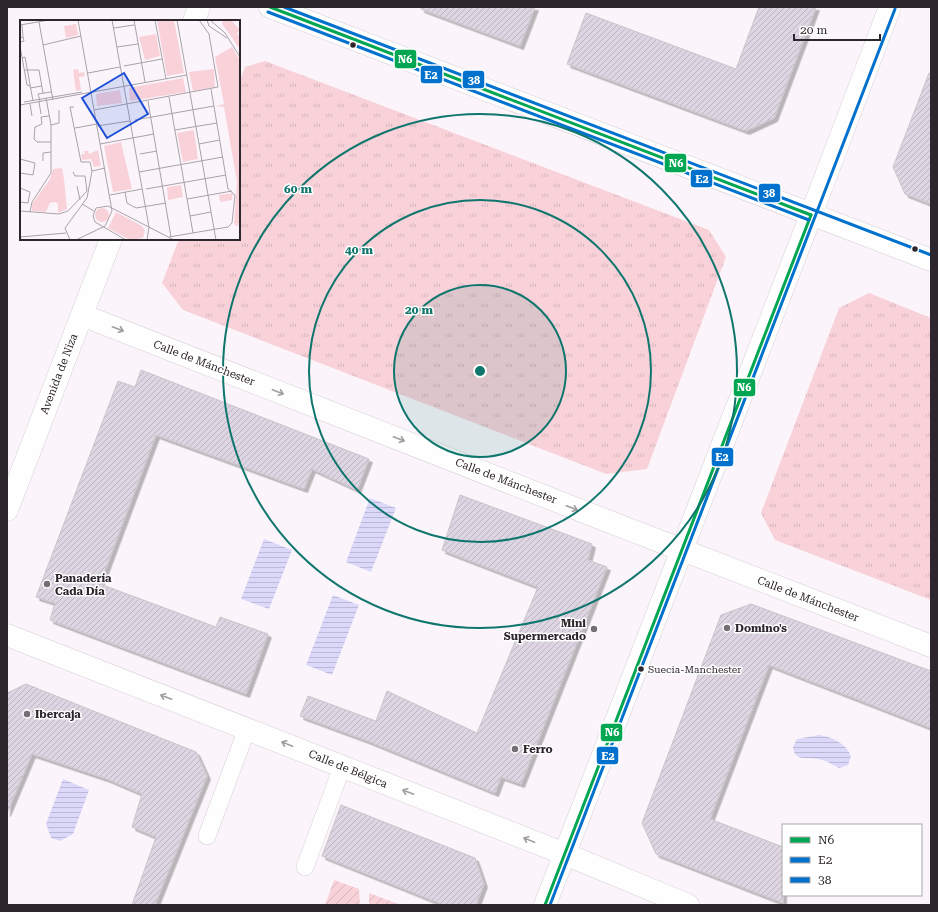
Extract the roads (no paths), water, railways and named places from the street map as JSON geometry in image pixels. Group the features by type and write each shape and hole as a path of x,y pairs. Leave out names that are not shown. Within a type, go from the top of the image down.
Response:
{"street":[{"path":"194,20 199,7"},
{"path":"270,7 931,260"},
{"path":"545,905 890,7"},
{"name":"Avenida de Niza","path":"7,510 111,240"},
{"name":"Calle de Mánchester","path":"82,315 931,646"},
{"name":"Calle de Bélgica","path":"7,635 565,854 688,905"}],"lane":[{"path":"207,836 247,729"},
{"path":"305,867 342,766"}],"water":[{"path":"370,498 396,508 371,572 346,562"},
{"path":"264,539 292,550 269,609 241,599"},
{"path":"333,595 359,605 332,675 306,665"},
{"path":"819,735 838,741 849,751 851,756 848,765 839,768 826,761 802,758 796,755 793,747 797,739"},
{"path":"63,779 89,790 73,834 60,841 51,838 46,824"}],"place":[{"name":"Panadería Cada Día","path":"47,584"},
{"name":"Domino's","path":"727,628"},
{"name":"Mini Supermercado","path":"594,629"},
{"name":"Suecia-Manchester","path":"641,669"},
{"name":"Ibercaja","path":"27,714"},
{"name":"Ferro","path":"515,749"}]}
